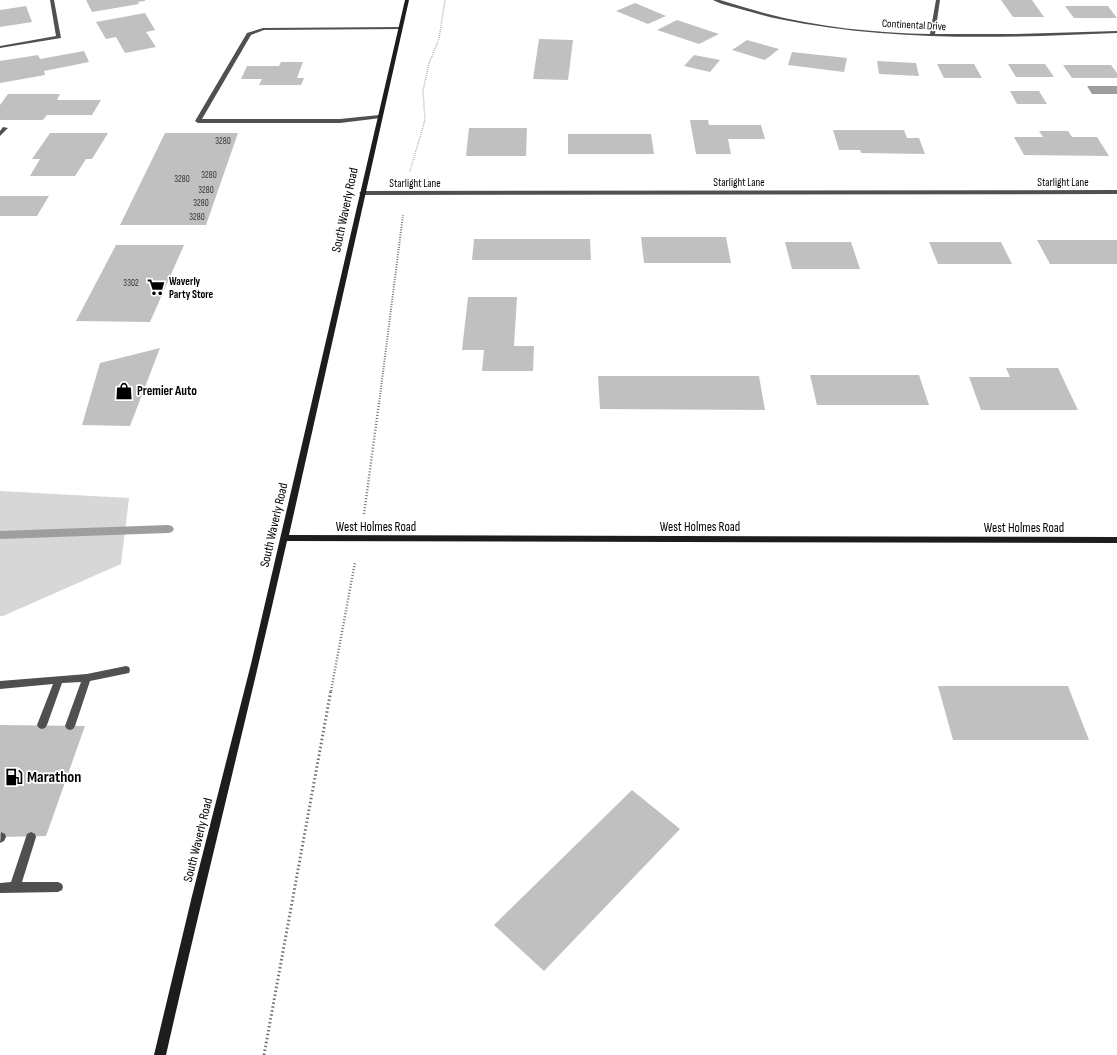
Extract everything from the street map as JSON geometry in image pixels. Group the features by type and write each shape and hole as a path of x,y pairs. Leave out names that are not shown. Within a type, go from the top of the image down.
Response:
{"main road":[{"name":"South Waverly Road","path":"160,1055 197,896 255,664 338,309 362,193 407,0"},
{"name":"West Holmes Road","path":"284,538 1117,540"}],"street":[{"path":"0,47 59,38 52,0"},
{"name":"Continental Drive","path":"714,0 745,10 820,25 870,32 932,36 1043,35 1117,32"},
{"path":"932,36 938,0"},
{"path":"379,118 340,121 198,121 249,34 263,29 400,28"},
{"path":"0,134 5,128"},
{"name":"Starlight Lane","path":"362,193 1117,192"},
{"path":"0,685 87,678 126,670"},
{"path":"70,726 87,678"},
{"path":"42,725 59,680"},
{"path":"15,887 31,837"},
{"path":"0,888 58,887"}],"path":[{"path":"368,497 403,227 406,193 424,120 423,91 429,63 439,39 446,0"},
{"path":"264,1055 350,585"}],"shaded area":[{"path":"1087,86 1117,86 1117,94 1092,94"},
{"path":"0,491 129,498 121,564 0,616"}],"building":[{"path":"86,0 145,1 138,2 139,4 92,12"},
{"path":"1001,0 1032,0 1044,17 1013,17"},
{"path":"635,3 666,16 648,24 616,11"},
{"path":"26,6 32,22 0,27 0,10"},
{"path":"1065,6 1108,6 1117,18 1074,18"},
{"path":"145,13 155,30 146,32 156,47 125,53 116,37 106,39 96,22"},
{"path":"677,20 719,34 699,44 657,30"},
{"path":"539,39 573,40 568,80 533,79"},
{"path":"747,40 779,49 765,60 732,50"},
{"path":"84,51 89,62 44,71 45,75 0,83 0,61 38,55 40,59"},
{"path":"792,52 847,58 844,72 788,65"},
{"path":"694,55 720,60 710,72 684,66"},
{"path":"877,61 916,63 919,76 879,74"},
{"path":"281,62 303,62 297,78 304,78 301,85 259,85 262,79 241,79 247,66 279,66"},
{"path":"937,64 974,64 982,78 944,78"},
{"path":"1008,64 1045,64 1054,77 1016,77"},
{"path":"1063,65 1111,65 1117,73 1117,78 1072,78"},
{"path":"1010,91 1039,91 1047,104 1017,104"},
{"path":"8,94 60,94 57,100 101,100 92,115 47,115 43,120 0,120 0,105"},
{"path":"690,120 708,120 709,125 761,125 765,139 728,139 731,154 696,154"},
{"path":"469,128 527,128 526,156 466,156"},
{"path":"833,130 904,130 907,138 919,138 925,154 861,153 860,150 839,150"},
{"path":"1039,131 1068,131 1072,137 1097,137 1109,156 1024,155 1014,137 1043,137"},
{"path":"50,133 108,133 92,159 86,159 75,176 30,176 40,159 32,159"},
{"path":"165,133 238,133 206,225 120,225"},
{"path":"568,134 651,134 654,154 568,154"},
{"path":"0,196 49,196 37,216 0,216"},
{"path":"641,237 726,237 731,263 644,263"},
{"path":"474,239 590,239 591,260 472,260"},
{"path":"1037,240 1117,240 1117,264 1050,264"},
{"path":"785,242 851,242 860,269 792,269"},
{"path":"929,242 1001,242 1012,264 938,264"},
{"path":"116,245 184,245 150,322 76,321"},
{"path":"468,297 517,297 514,346 534,346 533,371 482,371 484,350 462,350"},
{"path":"160,348 130,426 82,425 100,363"},
{"path":"1006,368 1058,368 1078,410 981,410 969,377 1010,377"},
{"path":"810,375 919,375 929,405 817,405"},
{"path":"598,376 759,376 765,410 600,409"},
{"path":"938,686 1068,686 1089,740 953,740"},
{"path":"0,725 85,726 46,836 0,837"},
{"path":"632,790 680,829 544,971 494,925"}],"waterway":[{"path":"0,535 168,529"}],"place":[{"name":"Waverly Party Store","path":"156,287"},
{"name":"Premier Auto","path":"124,391"},
{"name":"Marathon","path":"14,777"}]}
